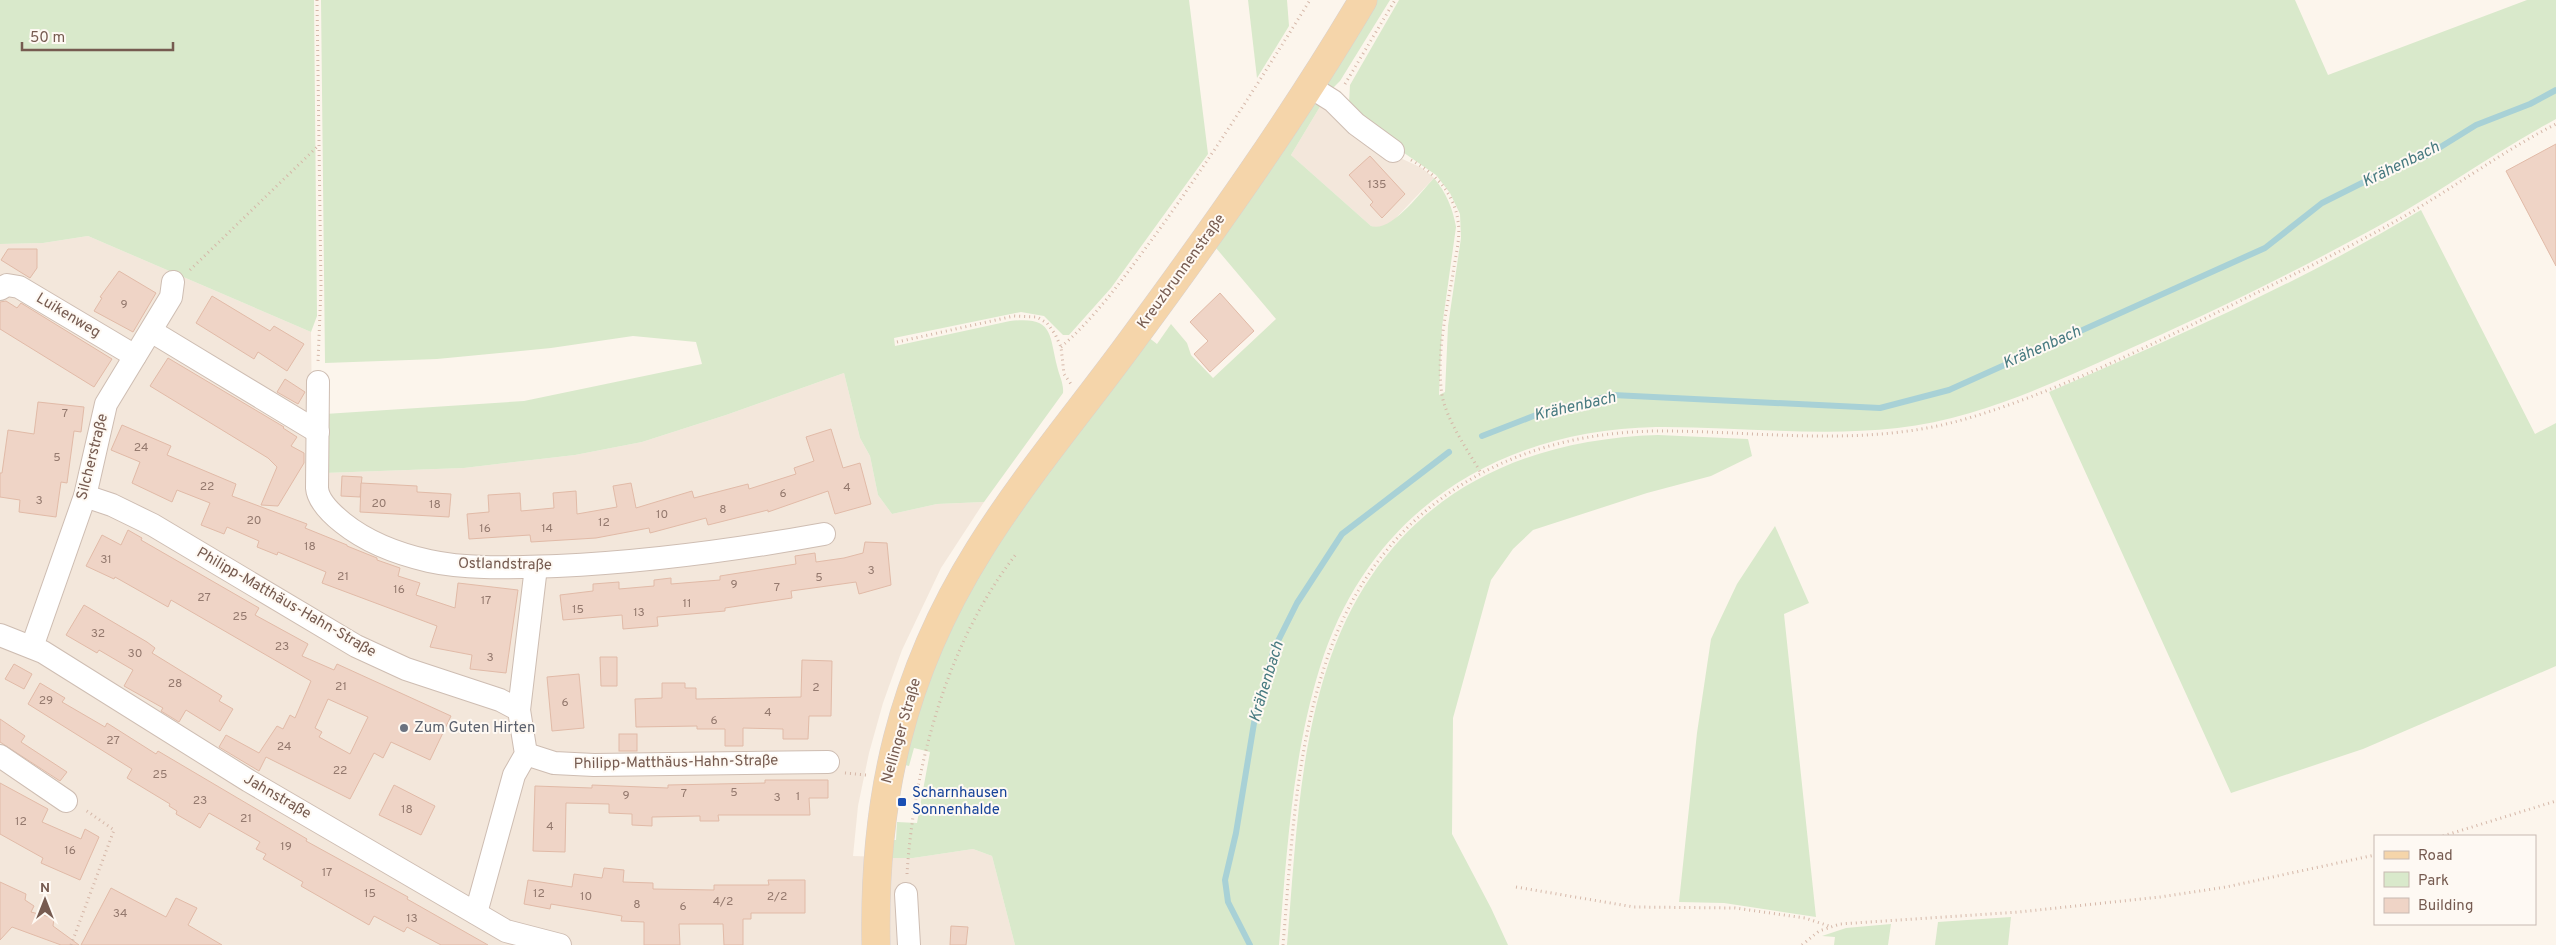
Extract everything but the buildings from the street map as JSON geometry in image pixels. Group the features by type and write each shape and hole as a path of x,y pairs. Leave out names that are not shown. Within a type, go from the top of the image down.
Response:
{"main road":[{"name":"Kreuzbrunnenstraße","path":"989,534 1205,241 1309,86 1363,0"},
{"name":"Nellinger Straße","path":"876,945 876,885 880,825 886,780 898,733 915,682 940,620 989,534"}],"street":[{"path":"1309,86 1333,101 1356,124 1394,151"},
{"name":"Silcherstraße","path":"32,647 85,496 106,404 172,295 173,282"},
{"name":"Luikenweg","path":"0,289 7,285 20,287 135,356"},
{"path":"151,331 318,432"},
{"name":"Ostlandstraße","path":"318,382 318,494 337,519 357,534 384,547 431,562 536,567 658,559 824,534"},
{"name":"Philipp-Matthäus-Hahn-Straße","path":"85,496 112,505 153,525 356,646 406,669 500,700 519,710"},
{"path":"476,913 514,775 526,754 519,710 536,567"},
{"name":"Jahnstraße","path":"0,635 32,647 249,781 512,934 560,945"},
{"name":"Philipp-Matthäus-Hahn-Straße","path":"526,754 554,764 828,762"},
{"path":"0,756 66,801"},
{"path":"906,894 910,945"}],"path":[{"path":"318,0 321,288 318,382"},
{"path":"1061,347 1111,293 1170,215 1221,141 1310,0"},
{"path":"1333,101 1395,0"},
{"path":"1283,945 1298,783 1316,695 1332,644 1358,589 1393,542 1432,504 1481,473 1540,449 1610,434 1674,431 1855,437 1918,430 1974,416 2019,401 2160,340 2332,255 2408,214 2556,124"},
{"path":"173,282 195,267 319,146"},
{"path":"1394,151 1423,167 1438,180 1450,198 1458,220 1458,238 1446,317 1442,394 1448,412 1481,473"},
{"path":"897,342 1025,316 1036,317 1047,323 1061,347 1066,377 1088,399"},
{"path":"906,894 911,820 929,738 969,631 994,584 1016,553"},
{"path":"851,773 862,774"},
{"path":"66,801 76,803 114,830 71,945"},
{"path":"2446,835 2556,801"},
{"path":"1802,945 1819,931 1830,926 2019,912 2160,897 2232,886 2374,855"},
{"path":"1516,887 1548,894 1639,908 1704,906 1744,909 1805,918 1830,926"}],"shaded area":[{"path":"1321,105 1383,150 1422,168 1434,178 1389,225 1377,228 1371,226 1291,155"},
{"path":"88,236 311,332 312,416 324,473 464,468 575,455 642,442 726,415 844,373 860,438 870,456 878,495 892,514 937,504 984,502 941,568 902,650 883,703 869,753 858,806 853,856 913,858 973,849 992,856 1015,945 0,945 0,244 43,243"}],"green space":[{"path":"0,0 314,0 317,316 311,332 88,236 43,243 0,244"},
{"path":"321,0 1189,0 1208,154 1111,288 1069,335 1063,335 1044,316 1021,312 894,338 895,346 1010,321 1024,320 1042,324 1047,329 1063,393 984,502 937,504 892,514 878,495 870,456 860,438 844,373 726,415 642,442 575,455 464,468 324,473 325,414 524,401 702,364 696,342 633,336 551,348 437,359 325,363"},
{"path":"1248,0 1287,0 1289,26 1257,78"},
{"path":"1375,0 1390,0 1340,81 1333,88 1327,86 1326,81"},
{"path":"1399,0 2295,0 2328,75 2527,0 2556,0 2556,119 2396,216 2280,278 2083,370 1989,407 1931,423 1892,429 1814,432 1656,427 1598,432 1544,444 1493,463 1447,490 1406,524 1371,565 1342,612 1320,667 1303,735 1292,805 1279,945 1015,945 992,856 973,849 913,858 889,858 890,840 896,840 897,822 917,823 930,752 914,748 909,766 901,764 927,680 986,558 1148,337 1157,344 1171,324 1187,343 1191,355 1213,378 1276,319 1216,248 1314,104 1321,105 1291,155 1371,226 1379,227 1396,218 1434,178 1448,201 1456,227 1442,327 1439,395 1445,392 1448,326 1461,238 1460,214 1450,193 1436,175 1394,146 1349,103 1350,85"},
{"path":"2421,210 2535,434 2556,423 2556,666 2363,749 2231,793 2049,392 2144,351 2285,285"},
{"path":"1658,435 1748,439 1752,456 1711,476 1647,493 1533,530 1513,549 1491,580 1453,718 1452,834 1508,945 1287,945 1299,805 1317,702 1327,668 1349,614 1378,567 1412,527 1452,495 1496,470 1546,452 1600,440"},
{"path":"1775,526 1809,603 1784,614 1816,917 1724,903 1679,902 1697,733 1711,639 1737,584"},
{"path":"2011,917 2008,945 1935,945 1938,922"},
{"path":"1891,924 1888,945 1834,945 1835,937 1822,936 1846,928"}],"waterway":[{"name":"Krähenbach","path":"1482,436 1536,415 1613,395 1880,408 1949,390 2265,248 2322,203 2390,169 2426,156 2476,125 2530,104 2556,90"},
{"name":"Krähenbach","path":"1250,945 1228,902 1225,880 1236,833 1255,717 1274,649 1297,603 1342,534 1449,452"}],"place":[{"name":"Zum Guten Hirten","path":"404,728"},
{"name":"Scharnhausen Sonnenhalde","path":"902,802"}]}
